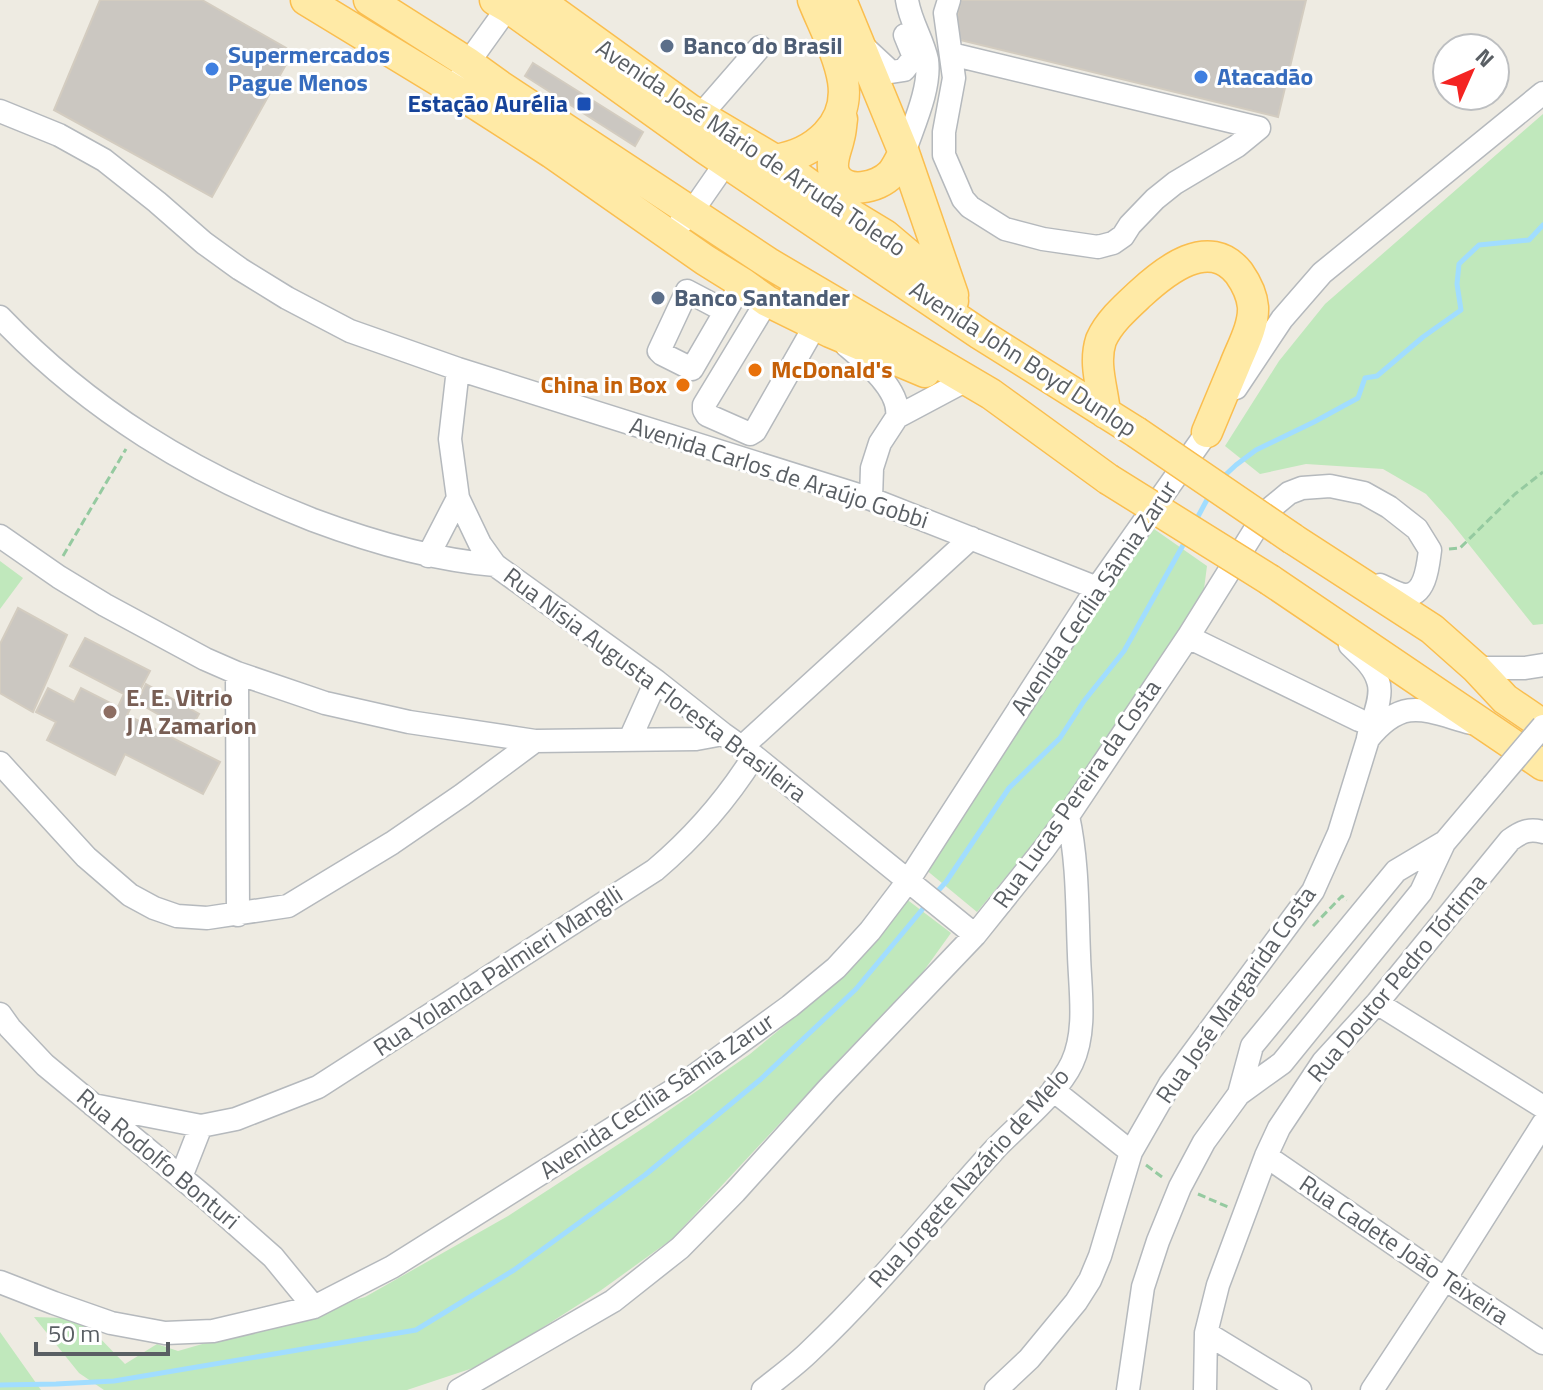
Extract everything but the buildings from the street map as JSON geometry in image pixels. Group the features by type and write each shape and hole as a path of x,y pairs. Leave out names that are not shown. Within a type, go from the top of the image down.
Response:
{"main road":[{"name":"Avenida John Boyd Dunlop","path":"306,0 552,153 767,301 910,368 991,394"},
{"name":"Avenida John Boyd Dunlop","path":"369,0 770,264 991,394 1108,479 1270,580 1543,765"},
{"name":"Avenida José Mário de Arruda Toledo","path":"538,0 700,116 734,152 775,160 847,212 885,235 917,262 980,334"},
{"path":"813,0 844,83 840,137 833,157 834,173 842,183 854,188 876,184 891,175 904,153"},
{"path":"841,0 904,153 956,305"},
{"name":"Avenida John Boyd Dunlop","path":"506,3 734,152 980,334 1136,432 1432,629 1505,699 1543,726"},
{"path":"775,160 805,151 830,132 840,113"},
{"path":"1105,413 1098,360 1100,343 1108,327 1162,274 1187,260 1216,258 1237,270 1249,291 1253,307 1249,329 1207,432"}],"street":[{"path":"858,41 891,72 904,70 914,57 894,0"},
{"path":"904,153 925,88 927,61 909,15 907,0"},
{"path":"949,0 945,13 954,78 944,132 944,155 963,199 970,207 1005,229 1043,239 1098,247 1113,243 1123,236 1155,199 1175,183 1237,146 1259,128 951,54"},
{"path":"454,90 506,3"},
{"path":"700,116 760,47"},
{"name":"Avenida Cecília Sâmia Zarur","path":"0,1282 111,1323 165,1333 213,1331 314,1307 392,1267 683,1084 790,1006 836,968 914,886 1097,588 1282,319 1322,273 1543,93"},
{"name":"Avenida Carlos de Araújo Gobbi","path":"0,111 59,135 104,160 204,243 287,298 350,331 458,369 871,499 1097,588"},
{"path":"669,235 691,213 734,152"},
{"path":"705,260 659,347 662,354 692,369 742,283"},
{"path":"687,291 725,311"},
{"path":"767,301 704,405 704,410 707,415 750,434 755,431 823,328 870,365 888,388 898,409 897,417 880,443 872,468 871,499"},
{"path":"0,317 26,345 66,379 136,432 249,493 335,528 428,556 495,565"},
{"name":"Rua Nísia Augusta Floresta Brasileira","path":"458,369 450,439 458,498 480,544 495,565 656,681 975,935"},
{"path":"897,417 959,384"},
{"name":"Rua Lucas Pereira da Costa","path":"459,1390 613,1301 680,1248 975,935 1068,816 1188,637 1266,512 1289,493 1302,488 1330,486 1364,493 1389,507 1417,529 1430,550"},
{"path":"428,556 458,498"},
{"path":"0,536 53,573 156,633 237,673 300,695 409,722 535,741 696,739 740,746"},
{"name":"Rua Yolanda Palmieri Manglli","path":"93,1105 201,1126 236,1119 318,1087 655,870 701,826 740,778 740,746 971,538"},
{"path":"1328,561 1403,595 1420,587 1426,576 1430,550"},
{"name":"Rua José Margarida Costa","path":"996,1390 1029,1359 1090,1280 1131,1152 1170,1084 1313,891 1339,833 1372,730 1379,682 1372,668 1314,610"},
{"path":"1188,637 1372,730 1406,710 1422,710 1487,728"},
{"path":"1476,668 1543,665"},
{"path":"237,673 238,915"},
{"path":"630,739 656,681"},
{"path":"1128,1390 1143,1287 1180,1187 1204,1142 1239,1094 1282,1063 1292,1051 1421,892 1444,843 1543,726"},
{"path":"0,763 86,857 130,895 177,916 207,918 288,906 392,843 535,741"},
{"name":"Rua Jorgete Nazário de Melo","path":"763,1390 810,1352 854,1307 1053,1090 1071,1065 1081,1024 1076,874 1068,816"},
{"name":"Rua Doutor Pedro Tórtima","path":"1205,1390 1206,1333 1218,1285 1279,1128 1323,1062 1377,1003 1510,840 1531,829 1543,832"},
{"path":"1239,1094 1252,1046 1396,871 1444,843"},
{"path":"1037,858 1076,874"},
{"path":"1377,1003 1543,1107"},
{"name":"Rua Rodolfo Bonturi","path":"0,1014 45,1065 273,1257 314,1307"},
{"path":"1053,1090 1131,1152"},
{"path":"1372,1390 1543,1124"},
{"path":"181,1177 201,1126"},
{"name":"Rua Cadete João Teixeira","path":"1266,1156 1543,1343"},
{"path":"1206,1333 1300,1390"},
{"name":"Rua José Margarida Costa","path":"1017,1390 1029,1359"}],"path":[{"path":"53,573 136,432"},
{"path":"1430,550 1460,548 1515,494 1543,472"},
{"path":"1310,930 1342,896"},
{"path":"1153,1171 1180,1187 1244,1214"}],"green space":[{"path":"1543,114 1543,624 1533,625 1426,494 1383,469 1306,464 1260,474 1225,446 1279,361 1325,304"},
{"path":"1154,529 1207,566 1204,589 1052,821 977,912 925,869"},
{"path":"0,561 23,578 0,609"},
{"path":"905,898 951,933 910,990 849,1049 672,1239 600,1291 485,1364 407,1390 104,1390 79,1373 34,1317 64,1318 92,1330 125,1364 157,1344 178,1351 365,1297 508,1216 750,1054 842,978"},
{"path":"0,1332 41,1390 0,1390"}],"waterway":[{"path":"1222,478 1256,450 1358,398 1365,378 1377,376 1461,310 1457,284 1459,264 1479,245 1529,240 1543,225"},
{"path":"1195,522 1209,496"},
{"path":"935,894 1009,788 1060,738 1084,701 1124,651 1187,538"},
{"path":"0,1385 114,1381 416,1330 514,1270 645,1175 761,1079 856,989 926,905"}],"place":[{"name":"Banco do Brasil","path":"667,46"},
{"name":"Supermercados Pague Menos","path":"212,69"},
{"name":"Atacadão","path":"1201,77"},
{"name":"Estação Aurélia","path":"584,104"},
{"name":"Banco Santander","path":"658,298"},
{"name":"McDonald's","path":"755,370"},
{"name":"China in Box","path":"683,385"},
{"name":"E. E. Vitrio J A Zamarion","path":"110,712"}]}
